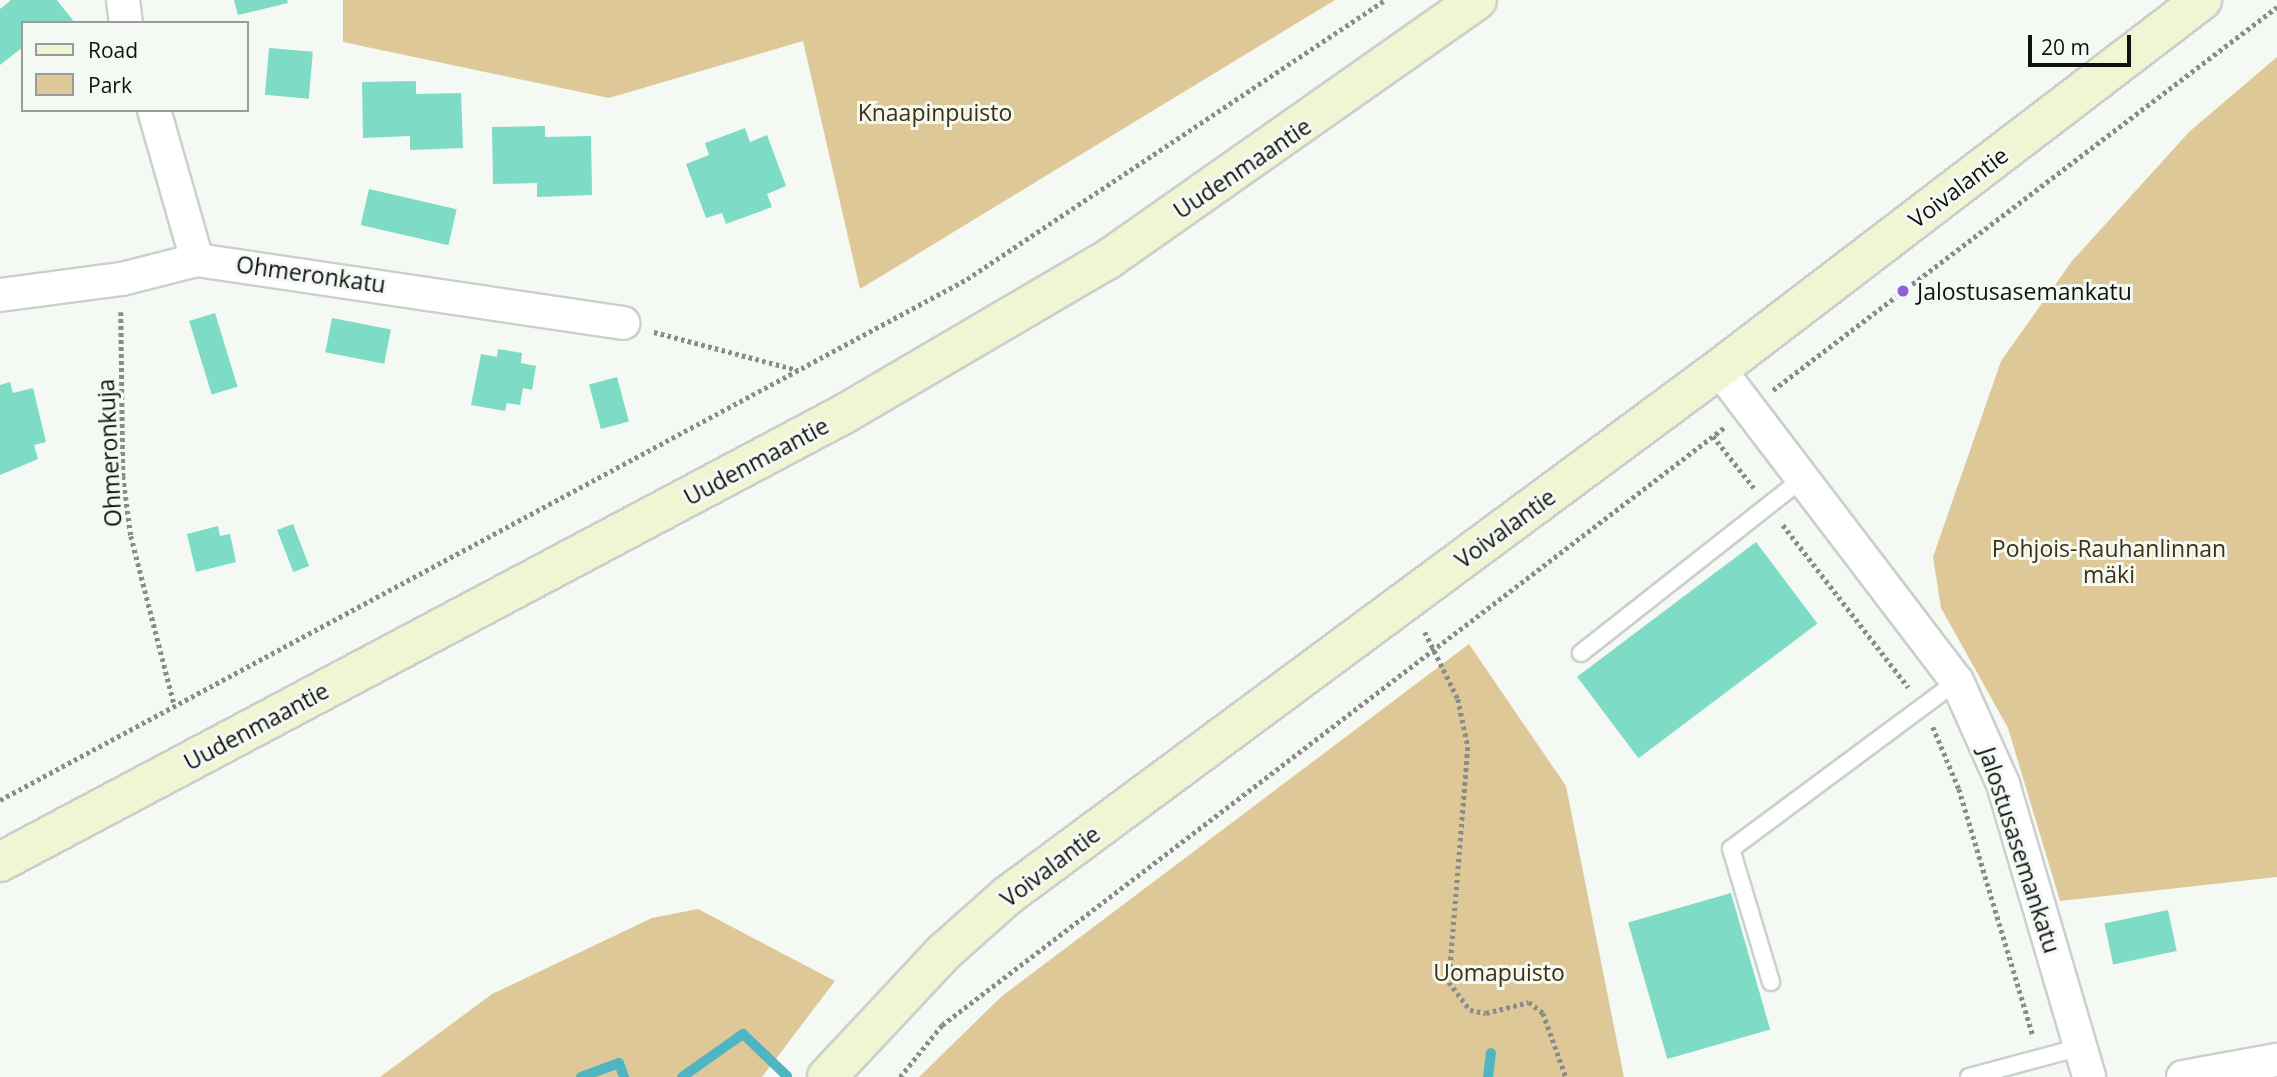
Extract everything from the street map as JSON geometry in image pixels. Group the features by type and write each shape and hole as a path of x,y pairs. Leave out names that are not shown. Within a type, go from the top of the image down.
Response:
{"street":[{"path":"122,0 126,21"},
{"name":"Uudenmaantie","path":"0,862 844,414 1107,260 1477,0"},
{"name":"Voivalantie","path":"827,1077 943,953 1007,896 1719,369 2203,0"},
{"path":"155,112 197,260"},
{"name":"Ohmeronkatu","path":"0,295 122,279 197,260 623,323"},
{"name":"Jalostusasemankatu","path":"1719,369 1957,681 2003,784 2089,1077"},
{"path":"2183,1077 2277,1060"}],"lane":[{"path":"1581,653 1803,478"},
{"path":"1771,982 1731,849 1957,681"},
{"path":"1969,1077 2081,1047"}],"path":[{"path":"0,800 967,279 1384,0"},
{"path":"900,1077 942,1025 2277,7"},
{"name":"Ohmeronkuja","path":"122,279 123,477 131,536 174,704"},
{"path":"623,323 798,370"},
{"path":"1406,601 1435,648 1458,699 1468,747 1449,982 1470,1010 1486,1013 1529,1002 1536,1007 1566,1077"}],"green space":[{"name":"Knaapinpuisto","path":"343,0 1335,0 860,289 803,41 609,98 343,42"},
{"name":"Pohjois-Rauhanlinnan mäki","path":"2277,57 2277,877 2060,901 2008,728 1941,608 1933,557 2001,361 2072,261 2190,131"},
{"name":"Uomapuisto","path":"1469,644 1566,786 1624,1077 919,1077 1002,996"},
{"path":"698,909 835,981 762,1077 380,1077 492,994 652,918"}],"building":[{"path":"11,0 57,0 73,21 21,21 21,49 0,65 0,9"},
{"path":"234,0 287,0 288,3 238,15"},
{"path":"269,48 313,52 309,99 265,95"},
{"path":"416,81 416,94 461,93 463,148 410,150 410,136 363,138 362,82"},
{"path":"545,126 545,137 591,136 592,195 537,197 537,183 493,184 492,127"},
{"path":"745,128 750,142 767,135 786,186 767,194 772,207 726,224 722,213 706,218 686,164 709,155 705,143"},
{"path":"369,189 457,209 448,245 361,225"},
{"path":"215,313 238,387 212,395 189,321"},
{"path":"332,318 391,329 384,364 325,352"},
{"path":"498,349 522,353 521,363 536,366 532,390 523,388 520,405 507,403 505,411 471,405 481,354 497,357"},
{"path":"617,377 629,421 601,429 589,385"},
{"path":"10,382 13,393 33,388 46,442 34,445 38,459 0,475 0,385"},
{"path":"293,524 309,566 293,572 277,530"},
{"path":"218,526 220,536 230,534 236,562 196,572 187,534"},
{"path":"1756,542 1817,623 1638,758 1577,677"},
{"path":"1731,893 1770,1029 1667,1059 1628,922"},
{"path":"2168,910 2177,951 2113,965 2104,924"}],"waterway":[{"path":"682,1077 743,1034 787,1076"},
{"path":"1488,1077 1491,1053"},
{"path":"581,1077 619,1063 624,1077"}],"place":[{"name":"Jalostusasemankatu","path":"1903,291"}]}
